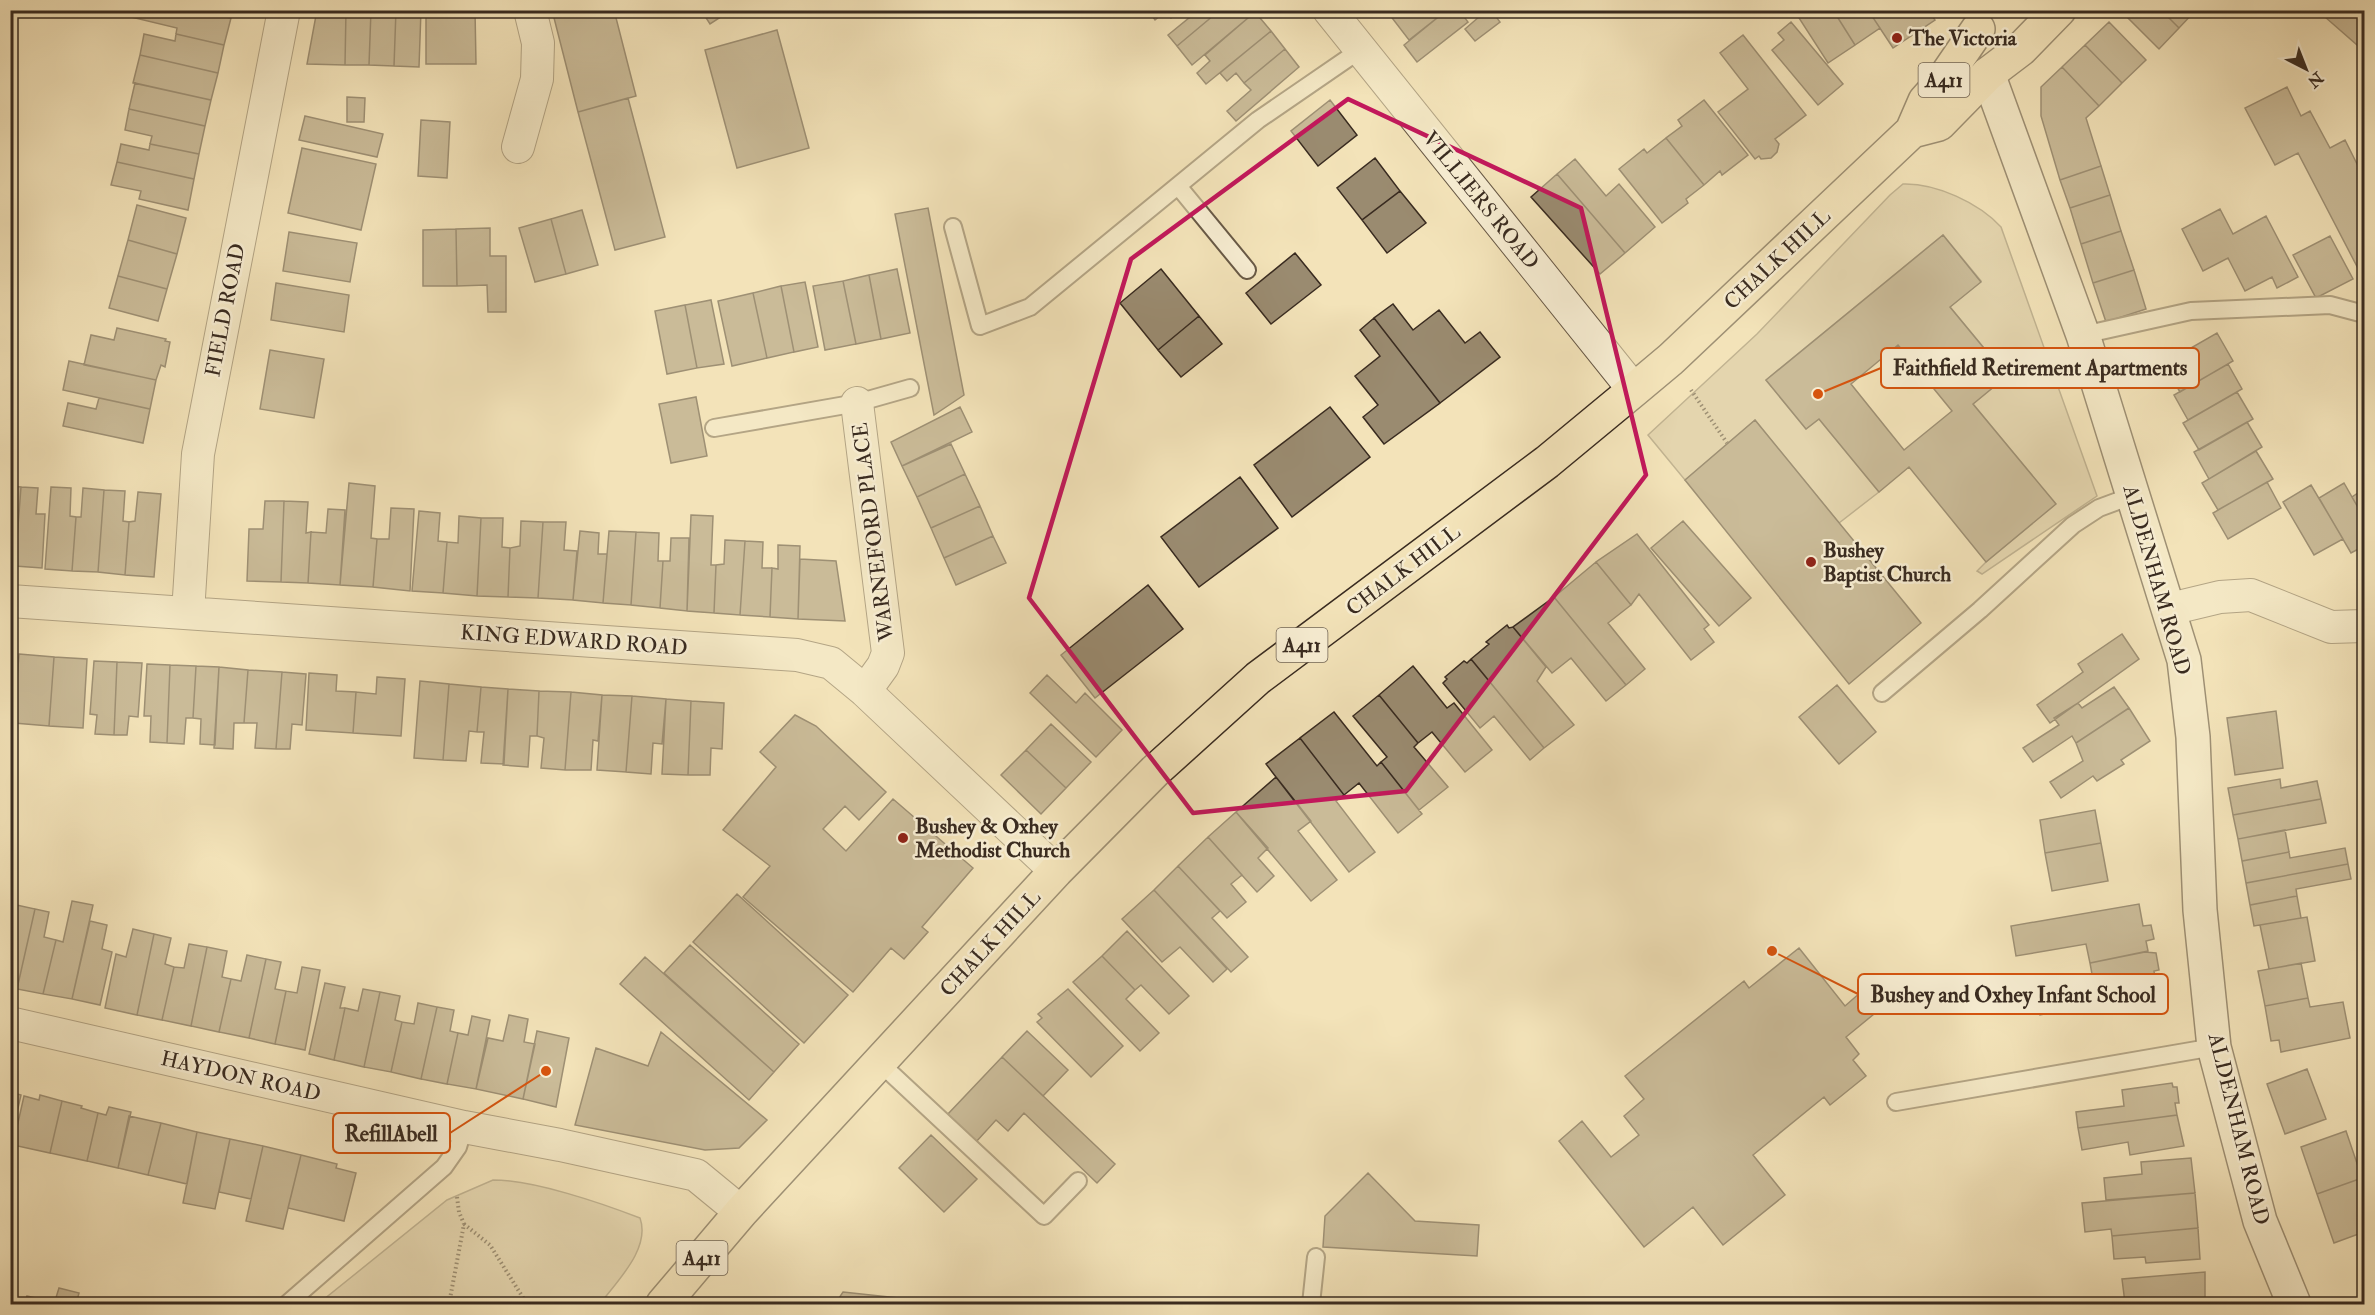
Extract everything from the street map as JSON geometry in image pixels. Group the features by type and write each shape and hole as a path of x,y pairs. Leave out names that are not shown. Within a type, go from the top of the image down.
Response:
{"main road":[{"name":"CHALK HILL","path":"1912,131 1939,124 1988,74 2021,49 2059,10"},
{"name":"CHALK HILL","path":"741,1212 1056,871 1155,771 1258,678 1548,462 1634,390 1680,351 1912,131 1924,101 1941,83 1976,20"},
{"name":"ALDENHAM ROAD","path":"1976,20 1988,74 2083,335 2184,660 2193,738 2200,910 2214,1047 2260,1221 2294,1305"},
{"name":"A411","path":"663,1305 741,1212"}],"street":[{"name":"FIELD ROAD","path":"189,613 198,454 284,10"},
{"path":"518,147 537,79 538,43 530,10"},
{"name":"VILLIERS ROAD","path":"1329,10 1634,390"},
{"name":"WARNEFORD PLACE","path":"857,403 888,653 883,666 865,691"},
{"path":"2170,609 2220,597 2251,594 2331,627 2364,626"},
{"name":"KING EDWARD ROAD","path":"10,601 797,655 831,663 865,691 1056,871"},
{"name":"HAYDON ROAD","path":"10,1023 464,1127 696,1175 741,1212"}],"lane":[{"path":"953,227 980,326 1030,307 1258,120 1360,50"},
{"path":"1178,186 1246,270"},
{"path":"2083,335 2191,311 2330,305 2364,314"},
{"path":"714,428 857,403 910,388"},
{"path":"1882,693 1980,610 2073,525 2099,508 2134,495"},
{"path":"1896,1102 2214,1047"},
{"path":"880,1063 1044,1216 1078,1181"},
{"path":"287,1305 444,1167 458,1147 464,1127"},
{"path":"1311,1305 1316,1257"}],"path":[{"path":"1688,385 1727,443"},
{"path":"444,1167 455,1182 459,1212 464,1224 490,1245 527,1305"},
{"path":"449,1305 464,1224"}],"highlighted area":[{"path":"1348,99 1581,208 1646,475 1406,791 1193,813 1029,598 1131,259"}],"shaded area":[{"path":"1903,184 1929,187 1956,196 1981,210 2001,227 2097,496 1982,574 1977,571 1986,562 2055,504 1973,404 2007,376 1950,307 1981,281 1943,235 1766,380 1806,429 1819,419 1879,492 1839,523 1755,420 1685,480 1648,435 1757,334"},
{"path":"493,1180 547,1188 587,1199 640,1218 641,1241 636,1253 623,1275 600,1304 318,1304 447,1200"}],"building":[{"path":"133,10 195,10 231,18 224,45 176,34 177,28 131,17"},
{"path":"195,10 233,10 231,18"},
{"path":"317,10 346,10 345,65 307,64"},
{"path":"346,10 371,10 369,65 345,65"},
{"path":"371,10 396,10 394,66 369,65"},
{"path":"396,10 421,10 419,67 394,66"},
{"path":"426,10 475,10 476,64 426,64"},
{"path":"552,10 614,10 636,96 578,112"},
{"path":"701,10 726,10 727,13 710,24"},
{"path":"1148,10 1182,10 1171,18 1166,11 1155,20"},
{"path":"1185,10 1220,10 1177,46 1168,35 1190,17"},
{"path":"1220,10 1254,10 1255,12 1192,65 1177,46"},
{"path":"1386,10 1447,10 1409,40"},
{"path":"1447,10 1459,10 1468,22 1417,62 1404,45"},
{"path":"1487,10 1491,10 1500,22 1475,41 1465,29"},
{"path":"1810,10 1833,10 1855,45 1828,63 1799,18"},
{"path":"1833,10 1868,10 1880,28 1855,45"},
{"name":"The Victoria","path":"1868,10 1928,10 1935,20 1893,48"},
{"path":"2123,10 2161,10 2179,28 2159,49 2122,12"},
{"path":"2161,10 2196,10 2179,28"},
{"path":"2331,10 2364,10 2364,51 2325,17"},
{"path":"1255,12 1271,31 1206,84 1197,73 1210,61 1205,55"},
{"path":"1791,22 1843,84 1818,105 1772,50 1784,40 1778,33"},
{"path":"2109,22 2146,60 2122,83 2085,45"},
{"path":"777,30 809,148 737,168 705,50"},
{"path":"1271,31 1285,49 1244,83 1236,73 1227,81 1220,73"},
{"path":"144,34 175,41 176,34 224,45 218,73 140,55"},
{"path":"1743,35 1806,115 1775,139 1779,144 1777,152 1771,158 1761,159 1759,156 1755,159 1718,112 1748,89 1720,53"},
{"path":"2085,45 2122,83 2099,106 2062,67"},
{"path":"1285,49 1299,67 1236,121 1227,111 1251,90 1244,83"},
{"path":"140,55 218,73 211,100 133,83"},
{"path":"2062,67 2099,106 2086,118 2101,166 2060,180 2041,116 2041,87"},
{"path":"135,83 211,100 205,126 129,109"},
{"path":"2287,87 2301,116 2310,111 2330,148 2345,140 2364,178 2363,278 2298,153 2275,165 2245,108"},
{"path":"347,97 365,98 364,122 347,122"},
{"path":"628,98 665,237 615,250 578,112"},
{"path":"1330,100 1357,135 1318,166 1291,131"},
{"path":"1704,100 1748,155 1722,175 1720,171 1704,185 1666,138 1682,126 1678,120"},
{"path":"129,109 205,126 199,154 150,144 152,136 125,130"},
{"path":"305,116 383,134 377,157 299,140"},
{"path":"421,120 450,122 447,178 418,176"},
{"path":"1666,138 1704,185 1686,199 1688,203 1662,223 1619,169 1644,149 1647,153"},
{"path":"121,144 149,150 150,144 199,154 194,179 117,162"},
{"path":"302,148 376,164 361,230 288,213"},
{"path":"1375,158 1400,191 1362,220 1337,188"},
{"path":"1575,159 1606,196 1619,184 1655,227 1625,253 1557,174"},
{"path":"117,162 194,179 188,210 139,199 141,191 111,185"},
{"path":"2101,166 2110,195 2070,208 2060,180"},
{"path":"1557,174 1625,253 1600,274 1531,197"},
{"path":"1400,191 1426,223 1387,253 1362,220"},
{"path":"2110,195 2121,231 2081,244 2070,208"},
{"path":"137,205 186,218 177,254 128,240"},
{"path":"928,208 964,395 934,415 895,214"},
{"path":"2220,209 2233,234 2266,216 2298,277 2277,288 2272,277 2245,291 2228,258 2203,271 2182,229"},
{"path":"582,210 598,265 566,274 551,219"},
{"path":"551,219 566,274 535,282 519,228"},
{"path":"490,228 490,256 506,256 506,312 488,312 487,285 457,286 456,229"},
{"path":"456,229 457,286 423,286 423,230"},
{"path":"2121,231 2134,270 2093,283 2081,244"},
{"path":"289,232 357,243 350,282 283,271"},
{"path":"1943,235 1981,282 1950,307 2007,376 1973,404 2056,504 1986,562 1909,467 1879,492 1819,419 1806,429 1766,380","holes":["1898,345 1952,411 1904,450 1851,384"]},
{"path":"2330,236 2353,279 2316,298 2293,255"},
{"path":"128,240 177,254 167,289 118,276"},
{"path":"1295,253 1321,285 1271,324 1246,293"},
{"path":"897,269 910,333 881,339 869,275"},
{"path":"1161,269 1199,316 1158,350 1120,303"},
{"path":"2134,270 2146,309 2106,322 2093,283"},
{"path":"869,275 881,339 856,344 843,281"},
{"path":"118,276 167,289 158,321 109,308"},
{"path":"843,281 856,344 825,350 813,286"},
{"path":"805,282 818,347 794,352 781,286"},
{"path":"276,283 349,295 344,332 271,320"},
{"path":"781,286 794,352 767,358 753,293"},
{"path":"753,293 767,358 732,366 718,301"},
{"path":"711,300 724,364 697,368 685,305"},
{"path":"1393,304 1413,330 1439,310 1465,343 1480,332 1500,357 1440,403 1374,318"},
{"path":"685,305 697,368 667,374 655,311"},
{"path":"1199,316 1222,344 1181,377 1158,350"},
{"path":"1374,318 1440,403 1384,444 1363,417 1378,405 1355,376 1380,356 1360,330"},
{"path":"117,328 166,339 165,341 170,342 165,367 161,365 156,380 84,365 91,335 114,340"},
{"path":"2217,333 2233,361 2180,392 2163,364"},
{"path":"270,350 324,359 314,418 260,409"},
{"path":"69,361 156,380 150,409 63,390"},
{"path":"2228,364 2242,389 2188,420 2174,395"},
{"path":"2237,392 2253,419 2199,450 2183,423"},
{"path":"696,397 707,456 671,463 659,404"},
{"path":"99,398 150,409 143,443 63,426 68,403 96,409"},
{"path":"960,407 972,432 902,466 891,442"},
{"path":"1330,407 1370,457 1292,517 1254,465"},
{"name":"Bushey Baptist Church","path":"1755,420 1921,623 1849,684 1685,480"},
{"path":"2247,422 2262,447 2209,479 2194,452"},
{"path":"951,444 965,474 917,497 902,466"},
{"path":"2256,451 2273,479 2218,510 2202,483"},
{"path":"965,474 980,506 931,528 917,497"},
{"path":"1240,477 1278,528 1199,587 1161,537"},
{"path":"2267,482 2281,508 2228,539 2213,513"},
{"path":"349,483 375,486 371,538 377,539 373,587 340,585"},
{"path":"2344,483 2364,518 2364,546 2351,553 2319,498"},
{"path":"2311,485 2343,539 2314,555 2283,502"},
{"path":"10,486 21,487 15,566 10,565"},
{"path":"21,487 38,488 36,514 45,514 42,568 15,566"},
{"path":"51,487 71,488 70,516 76,517 72,571 45,569"},
{"path":"83,488 104,490 98,572 72,571 76,517 81,517"},
{"path":"2364,489 2364,518 2352,497"},
{"path":"104,490 125,491 123,521 129,522 125,575 98,572"},
{"path":"138,492 161,494 154,577 125,575 129,522 135,521"},
{"path":"265,501 284,501 281,582 247,581 249,529 263,529"},
{"path":"284,501 308,502 306,533 311,532 308,583 281,582"},
{"path":"980,506 993,536 944,558 931,528"},
{"path":"391,508 414,509 410,591 373,587 377,539 389,539"},
{"path":"328,509 345,510 340,585 308,583 311,532 326,533"},
{"path":"419,511 440,513 438,541 447,542 443,593 412,591"},
{"path":"691,515 713,516 711,565 716,565 714,613 687,611"},
{"path":"459,516 481,518 477,596 443,593 447,542 458,543"},
{"path":"481,518 503,518 502,547 510,548 508,597 477,596"},
{"path":"521,521 543,522 538,598 508,597 510,548 520,546"},
{"path":"1683,521 1751,598 1719,626 1651,548"},
{"path":"543,522 566,522 564,550 577,551 573,600 538,598"},
{"path":"580,531 599,533 598,554 607,554 603,603 573,600"},
{"path":"609,531 636,532 631,605 603,603"},
{"path":"636,532 659,533 658,561 663,561 660,608 631,605"},
{"path":"1637,534 1709,625 1704,629 1714,642 1691,660 1639,594 1631,605 1596,562"},
{"path":"993,536 1006,563 956,585 944,558"},
{"path":"671,538 689,538 687,611 660,608 663,561 670,561"},
{"path":"725,540 745,541 740,615 714,613 716,565 724,564"},
{"path":"745,541 763,542 762,568 772,568 770,617 740,615"},
{"path":"778,545 800,546 798,619 770,617 772,568 778,569"},
{"path":"800,559 836,561 845,621 798,619"},
{"path":"1596,562 1631,605 1608,623 1645,669 1626,685 1554,597"},
{"path":"1148,585 1183,629 1095,698 1061,655"},
{"path":"1554,597 1626,685 1606,701 1571,658 1552,673 1513,627"},
{"path":"1507,625 1509,628 1513,627 1546,667 1537,681 1574,725 1544,748 1471,659 1489,644 1486,642"},
{"path":"2122,634 2139,659 2050,723 2037,705 2083,672 2078,664"},
{"path":"10,650 15,650 10,707"},
{"path":"19,654 54,657 49,726 14,723"},
{"path":"54,657 87,659 83,728 49,726"},
{"path":"1471,659 1544,748 1530,760 1494,716 1480,728 1443,683 1447,679 1445,677 1464,661 1467,663"},
{"path":"94,661 117,662 114,735 95,734 97,715 90,714"},
{"path":"117,662 142,663 138,717 129,716 127,735 114,735"},
{"path":"147,664 170,665 167,743 150,742 151,716 144,716"},
{"path":"170,665 196,666 193,718 186,718 184,744 167,743"},
{"path":"196,666 219,667 215,745 200,744 201,719 193,718"},
{"path":"1413,666 1447,708 1454,703 1492,750 1465,772 1432,732 1418,743 1379,695"},
{"path":"219,667 248,670 244,723 234,723 233,749 214,748"},
{"path":"248,670 282,672 276,749 255,748 257,723 244,723"},
{"path":"282,672 306,674 302,725 292,724 290,749 276,749"},
{"path":"309,673 337,675 336,691 356,692 353,733 306,730"},
{"path":"1047,675 1076,703 1085,693 1122,730 1096,757 1030,693"},
{"path":"377,677 405,679 401,736 353,733 356,692 376,694"},
{"path":"420,681 449,684 443,760 414,758"},
{"path":"449,684 481,687 477,732 469,731 466,761 443,760"},
{"path":"1837,685 1876,732 1839,764 1799,717"},
{"path":"481,687 508,689 504,764 481,763 484,732 477,732"},
{"path":"2114,687 2129,708 2076,743 2072,736 2033,762 2023,748 2059,725 2054,718 2078,703 2082,708"},
{"path":"508,689 539,691 537,736 530,736 528,767 503,765"},
{"path":"539,691 571,692 565,770 541,768 544,738 537,736"},
{"path":"571,692 602,695 598,741 593,740 591,770 565,770"},
{"path":"602,695 632,696 626,772 597,770"},
{"path":"1379,695 1418,743 1414,747 1448,787 1419,810 1381,762 1387,757 1353,716"},
{"path":"632,696 666,699 662,744 653,743 651,774 626,772"},
{"path":"666,699 691,701 688,775 662,774"},
{"path":"691,701 724,703 722,749 711,748 710,775 688,775"},
{"path":"2129,708 2150,741 2121,760 2124,764 2097,781 2093,776 2061,798 2050,782 2083,761 2076,743"},
{"path":"2276,711 2283,768 2235,775 2227,718"},
{"path":"1334,712 1377,766 1381,762 1422,814 1398,833 1359,783 1344,795 1300,738"},
{"path":"795,715 816,726 886,792 859,820 845,806 823,829 846,851 893,799 973,868 922,927 928,932 904,959 891,948 853,992 743,897 770,866 723,830 776,767 760,752"},
{"path":"1051,724 1091,762 1066,788 1026,750"},
{"path":"1300,738 1344,795 1336,801 1375,852 1349,872 1266,764"},
{"path":"1026,750 1066,788 1041,814 1001,775"},
{"path":"1276,777 1311,821 1298,831 1337,880 1311,901 1236,812"},
{"path":"2280,779 2281,788 2317,781 2321,799 2233,815 2228,788"},
{"path":"2321,799 2326,823 2238,839 2233,815"},
{"path":"2095,810 2101,843 2045,853 2040,820"},
{"path":"1236,812 1268,848 1258,858 1274,876 1257,892 1208,837"},
{"path":"2285,830 2289,852 2242,861 2238,839"},
{"path":"1208,837 1242,875 1231,884 1246,902 1227,918 1178,866"},
{"path":"2101,843 2108,881 2052,891 2045,853"},
{"path":"2345,848 2348,864 2246,883 2242,861 2289,852 2290,858"},
{"path":"2348,864 2351,879 2296,889 2297,896 2250,905 2246,883"},
{"path":"1178,866 1220,911 1212,918 1248,957 1231,972 1154,890"},
{"path":"1154,890 1227,969 1213,982 1180,947 1162,962 1122,919"},
{"path":"737,894 848,995 804,1043 693,942"},
{"path":"2297,896 2301,918 2254,926 2250,905"},
{"path":"72,901 93,905 72,999 43,994 56,940 63,942"},
{"path":"12,904 35,909 17,989 10,988"},
{"path":"2139,904 2143,926 2151,925 2154,939 2146,941 2148,951 2090,963 2086,944 2016,956 2011,926"},
{"path":"35,909 49,912 44,937 56,940 43,994 17,989"},
{"path":"2307,917 2315,961 2269,969 2260,925"},
{"path":"90,921 107,925 102,949 112,952 100,1005 72,999"},
{"path":"133,929 154,934 137,1015 105,1008 116,954 126,957"},
{"path":"1127,931 1189,996 1169,1014 1141,985 1135,990 1102,956"},
{"path":"154,934 171,938 165,964 174,967 162,1020 137,1015"},
{"path":"189,944 207,947 191,1026 162,1020 174,967 184,968"},
{"path":"690,945 799,1044 774,1072 664,973"},
{"path":"207,947 227,951 222,977 231,979 219,1032 191,1026"},
{"path":"1799,948 1845,1006 1869,985 1885,1005 1846,1037 1859,1054 1853,1060 1866,1076 1830,1105 1824,1097 1753,1155 1785,1195 1723,1245 1693,1207 1644,1247 1559,1141 1582,1121 1611,1157 1639,1135 1624,1116 1644,1099 1625,1076 1744,981 1749,988"},
{"path":"2145,952 2156,953 2159,970 2154,971 2157,993 2040,1015 2034,985 2092,974 2090,963"},
{"path":"247,955 266,959 249,1038 219,1032 231,979 241,981"},
{"path":"1102,956 1135,990 1126,999 1159,1033 1140,1051 1073,982"},
{"path":"645,957 774,1072 749,1100 620,984"},
{"path":"266,959 281,962 275,989 286,991 275,1044 249,1038"},
{"path":"2301,963 2308,998 2265,1006 2258,971"},
{"path":"302,967 320,970 305,1050 275,1044 286,991 297,993"},
{"path":"325,983 345,987 340,1008 345,1008 334,1060 309,1054"},
{"path":"363,989 380,992 364,1067 334,1060 345,1008 358,1011"},
{"path":"1068,989 1123,1046 1091,1077 1037,1022 1042,1018 1038,1014"},
{"path":"380,992 400,996 395,1020 402,1022 391,1072 364,1067"},
{"path":"2308,998 2310,1007 2343,1002 2350,1038 2281,1052 2279,1040 2271,1041 2265,1006"},
{"path":"418,1003 437,1007 421,1079 391,1072 402,1022 414,1024"},
{"path":"437,1007 454,1010 450,1031 458,1033 447,1084 421,1079"},
{"path":"509,1015 528,1019 524,1042 535,1044 523,1099 476,1089 488,1038 503,1041"},
{"path":"472,1016 490,1020 476,1089 447,1084 458,1033 468,1035"},
{"path":"537,1031 569,1038 556,1107 523,1099"},
{"path":"1027,1031 1068,1070 1043,1096 1002,1057"},
{"path":"661,1032 767,1120 739,1148 705,1150 575,1125 596,1048 648,1066"},
{"path":"1002,1057 1115,1164 1097,1183 1024,1113 1008,1131 996,1120 976,1142 947,1115"},
{"path":"2307,1069 2326,1119 2285,1134 2267,1084"},
{"path":"2172,1083 2173,1087 2177,1087 2179,1103 2175,1103 2177,1115 2078,1128 2076,1112 2124,1106 2122,1090"},
{"path":"10,1092 21,1095 10,1143"},
{"path":"40,1095 62,1101 50,1153 13,1145 24,1096 39,1100"},
{"path":"62,1101 98,1113 87,1161 50,1153"},
{"path":"109,1107 131,1112 118,1168 87,1161 98,1113 106,1115"},
{"path":"2177,1115 2184,1146 2130,1155 2128,1142 2082,1150 2078,1128"},
{"path":"129,1116 161,1123 148,1175 118,1168"},
{"path":"161,1123 197,1132 187,1184 148,1175"},
{"path":"2346,1131 2362,1178 2317,1194 2301,1147"},
{"path":"197,1132 230,1139 215,1209 183,1203"},
{"path":"931,1135 977,1179 944,1212 899,1168"},
{"path":"230,1139 263,1146 251,1199 219,1192"},
{"path":"263,1146 301,1155 283,1229 246,1221"},
{"path":"301,1155 337,1164 336,1168 356,1173 344,1221 288,1208"},
{"path":"2191,1158 2195,1193 2106,1200 2104,1178 2142,1174 2141,1162"},
{"path":"1368,1173 1415,1221 1479,1225 1477,1256 1323,1247 1325,1216"},
{"path":"2362,1178 2364,1232 2334,1243 2317,1194"},
{"path":"2195,1193 2198,1228 2112,1236 2111,1229 2085,1232 2082,1203"},
{"path":"2198,1228 2200,1259 2146,1263 2145,1257 2114,1259 2112,1236"},
{"path":"2205,1272 2205,1304 2125,1303 2122,1279"},
{"path":"59,1288 79,1293 76,1304 54,1304"},
{"path":"843,1292 954,1304 835,1304"},
{"path":"27,1296 49,1301 48,1304 24,1304"}],"place":[{"name":"The Victoria","path":"1897,38"},
{"name":"Faithfield Retirement Apartments","path":"1818,394"},
{"name":"Bushey Baptist Church","path":"1811,562"},
{"name":"Bushey & Oxhey Methodist Church","path":"903,838"},
{"name":"Bushey and Oxhey Infant School","path":"1772,951"},
{"name":"RefillAbell","path":"546,1071"}]}
